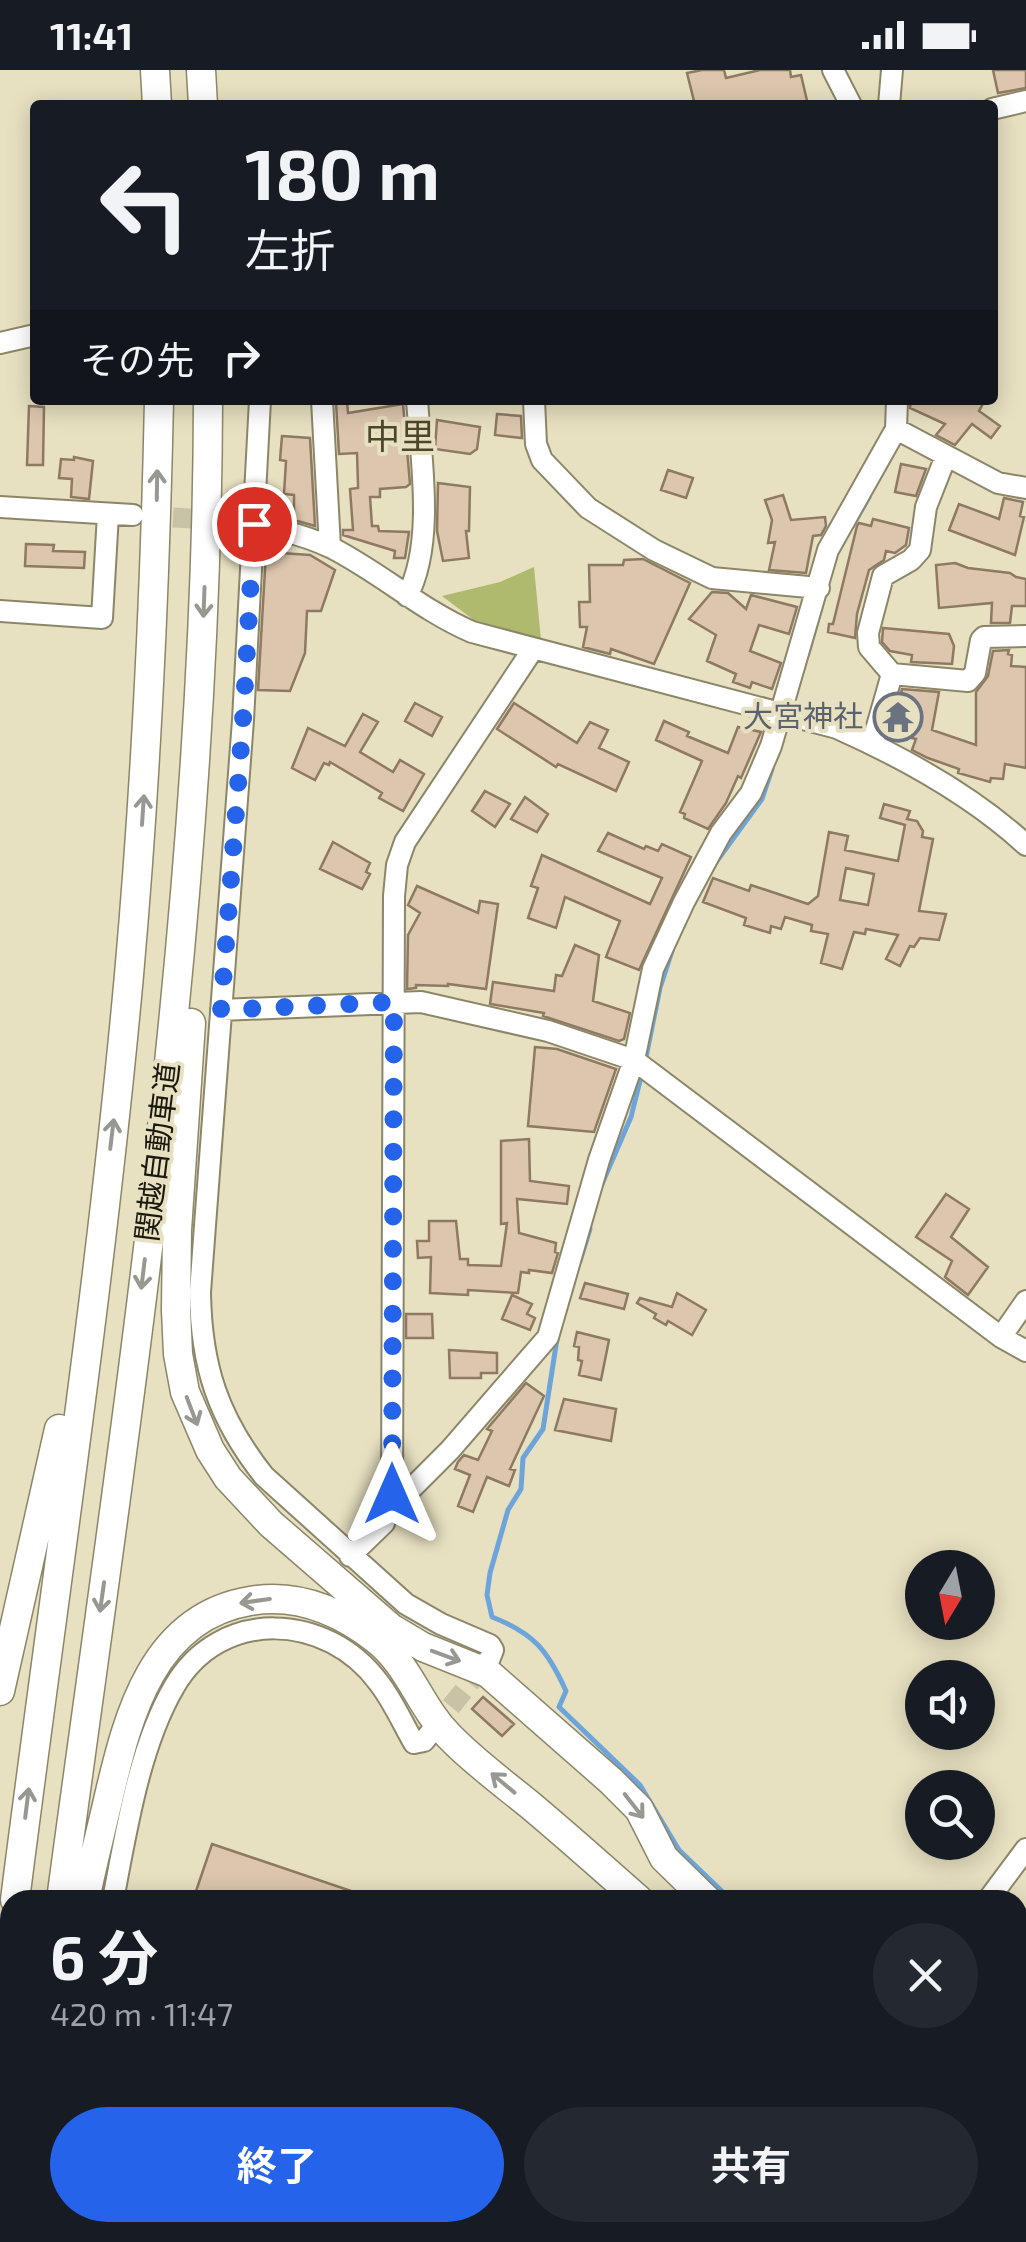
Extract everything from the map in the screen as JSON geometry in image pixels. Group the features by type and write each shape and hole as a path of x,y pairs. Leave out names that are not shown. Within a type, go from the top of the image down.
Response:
{"highway":[{"path":"155,70 157,100"},
{"path":"201,70 202,100"},
{"name":"関越自動車道","path":"16,1890 129,978 144,801 156,565 159,405"},
{"name":"関越自動車道","path":"63,1890 171,1048 204,603 208,405"},
{"path":"190,827 196,868 194,972 177,1230 176,1310 185,1392 197,1424 228,1478 272,1524 406,1638 488,1673 512,1692 628,1796 664,1858 697,1890"},
{"path":"0,1691 99,1242"},
{"path":"87,1890 129,1716 147,1677 163,1654 199,1621 217,1610 266,1598 325,1609 350,1620 375,1638 401,1664 423,1703 449,1736 626,1890"}],"street":[{"path":"833,70 848,100"},
{"path":"890,100 892,70"},
{"path":"998,108 1026,101"},
{"path":"0,344 30,336"},
{"path":"260,405 243,720 200,1292 204,1357 220,1405 248,1456 286,1499 406,1604 441,1624 490,1644 493,1650 489,1660"},
{"path":"322,405 330,547"},
{"path":"406,596 417,577 423,533 416,405"},
{"path":"534,405 536,444 542,460 588,508 654,550 712,578 819,588"},
{"path":"392,1494 412,1489 548,1337 599,1160 639,1064 653,970 713,848 752,793 785,713 828,550 891,437 895,405"},
{"path":"891,437 946,456 998,483 1026,488"},
{"path":"946,456 926,507 920,550 912,560 884,576 868,634 869,647 892,674 968,682 976,673 984,637 1026,636"},
{"path":"0,507 133,515"},
{"path":"0,611 102,618 108,514"},
{"path":"226,520 254,524 330,547 406,596 472,632 837,728 872,744 978,808 1026,844"},
{"path":"350,1556 384,1523 392,1494 397,865 406,842 533,649"},
{"path":"872,744 892,674"},
{"path":"221,1010 394,1002 437,1004 602,1047 639,1064 1001,1338 1026,1351"},
{"path":"1001,1338 1026,1301"},
{"path":"115,1890 152,1736 184,1670 218,1642 266,1627 294,1629 340,1649 362,1665 379,1682 414,1743 424,1741 431,1732"},
{"path":"995,1890 1026,1849"}],"green space":[{"path":"534,567 541,640 475,621 442,596 500,582"}],"building":[{"path":"724,70 726,78 760,70 790,70 791,77 801,75 807,100 694,100 687,73"},
{"path":"993,70 1026,70 1026,88 998,93"},
{"path":"336,405 347,405 348,413 403,405 410,484 380,489 380,497 370,497 372,526 378,526 379,531 409,532 405,558 394,558 395,551 343,535 343,530 353,530 350,489 358,488 357,453 339,454"},
{"path":"982,405 979,411 1000,426 991,438 972,424 955,445 936,435 945,424 910,408"},
{"path":"29,406 44,407 43,465 27,465"},
{"path":"497,414 521,416 522,438 495,435"},
{"path":"437,420 480,427 477,449 470,454 435,449"},
{"path":"282,436 310,438 315,526 294,520 294,495 284,494 286,461 280,460"},
{"path":"61,459 93,461 89,499 71,497 72,479 59,478"},
{"path":"901,464 926,469 916,496 895,492"},
{"path":"668,470 693,478 686,498 661,490"},
{"path":"438,483 470,487 466,531 469,558 443,561 437,531"},
{"path":"783,495 791,520 825,517 821,535 813,536 806,573 769,570 775,542 768,543 772,520 765,500"},
{"path":"1004,498 1023,502 1020,516 1024,517 1015,555 949,530 959,504 999,519"},
{"path":"873,519 909,528 906,545 895,553 886,551 884,560 869,570 855,638 828,632 857,526 871,526"},
{"path":"26,544 54,545 53,551 85,552 84,568 25,566"},
{"path":"266,552 310,555 335,570 321,611 307,611 305,653 290,691 258,690"},
{"path":"643,559 690,583 654,664 611,649 610,654 583,647 587,627 580,627 579,602 590,602 589,565 623,565 624,560"},
{"path":"955,563 1026,579 1026,606 1012,606 1010,623 991,623 992,603 939,608 936,565"},
{"path":"712,592 728,593 746,609 751,595 797,607 789,634 759,625 750,651 781,663 772,689 752,682 750,688 733,682 736,674 707,661 716,635 689,619"},
{"path":"883,628 949,634 954,646 952,664 911,662 912,655 890,651 882,642"},
{"path":"1009,650 1011,666 1026,667 1026,768 1005,764 1003,779 991,778 990,782 958,773 959,769 912,750 916,739 890,733 902,689 939,692 932,730 976,745 976,692 988,676 993,651"},
{"path":"415,703 442,717 432,736 405,721"},
{"path":"514,703 577,743 590,722 608,730 599,748 629,762 616,791 558,764 556,767 497,729"},
{"path":"363,714 378,722 360,752 393,772 400,760 424,774 403,811 379,798 382,793 330,762 324,763 315,780 292,768 308,728 345,746"},
{"path":"664,721 689,732 687,736 728,753 738,727 761,732 741,778 738,776 708,829 684,818 685,814 680,812 702,761 656,740"},
{"path":"485,791 510,804 495,827 472,811"},
{"path":"525,797 548,814 537,832 511,819"},
{"path":"884,804 910,811 907,819 917,821 922,837 933,839 919,911 946,914 939,940 920,938 914,947 910,946 900,966 886,959 898,935 866,929 865,934 854,932 842,969 821,963 828,934 811,931 812,925 785,917 781,929 771,926 770,933 744,925 746,918 703,902 713,878 749,891 751,885 808,904 818,896 829,832 848,836 845,850 898,861 905,825 880,818","holes":["846,868 874,874 868,905 840,900"]},
{"path":"608,833 644,849 646,846 658,851 662,844 691,857 639,970 606,957 620,921 565,897 556,928 528,918 538,888 531,886 542,855 650,904 662,878 598,851"},
{"path":"333,842 370,863 366,872 370,874 362,889 320,869"},
{"path":"417,886 478,913 480,901 498,904 486,989 448,984 407,989 408,935 420,913 408,905"},
{"path":"575,945 599,955 593,1001 630,1013 624,1039 619,1041 543,1016 544,1013 490,1004 493,982 554,991 556,975 562,976"},
{"path":"535,1047 557,1049 616,1069 594,1132 528,1126"},
{"path":"529,1139 530,1181 569,1186 567,1204 517,1199 519,1233 556,1243 558,1253 552,1273 521,1272 518,1293 430,1293 431,1257 418,1258 417,1241 429,1241 429,1221 456,1221 460,1259 468,1259 468,1265 501,1266 507,1223 501,1224 501,1141"},
{"path":"946,1194 969,1209 951,1237 988,1267 968,1295 945,1277 952,1261 916,1237"},
{"path":"585,1283 628,1294 624,1309 580,1298"},
{"path":"677,1293 706,1310 692,1335 668,1321 666,1325 637,1303 640,1298 672,1307"},
{"path":"512,1295 532,1304 527,1314 535,1318 530,1330 502,1319"},
{"path":"406,1314 432,1314 433,1338 406,1338"},
{"path":"577,1332 609,1340 601,1380 579,1375 582,1361 578,1360 579,1347 574,1346"},
{"path":"449,1350 497,1353 497,1373 481,1373 481,1378 450,1378"},
{"path":"526,1383 544,1396 510,1469 515,1470 509,1486 487,1477 473,1512 458,1506 470,1475 455,1469 458,1462 464,1455 478,1460 492,1431 487,1429"},
{"path":"564,1399 616,1409 611,1441 555,1430"},
{"path":"483,1697 514,1724 502,1736 472,1709"},
{"path":"212,1844 348,1890 196,1890"}],"waterway":[{"path":"852,527 869,497"},
{"path":"808,653 824,597"},
{"path":"714,865 762,799 772,769"},
{"path":"645,1062 672,951"},
{"path":"602,1184 631,1117 642,1073"},
{"path":"580,1261 590,1229"},
{"path":"557,1339 543,1429 523,1458 521,1489 508,1510 490,1573 487,1595 492,1617 538,1645 566,1691 559,1707 640,1785 679,1850 721,1890"}],"tunnel":[{"path":"143,516 219,520"},
{"path":"432,1730 486,1663"}],"place":[{"name":"大宮神社","path":"898,717"}],"district":[{"name":"中里","path":"400,437"}],"route":[{"path":"254,524 221,1010 394,1002 392,1494"}]}
